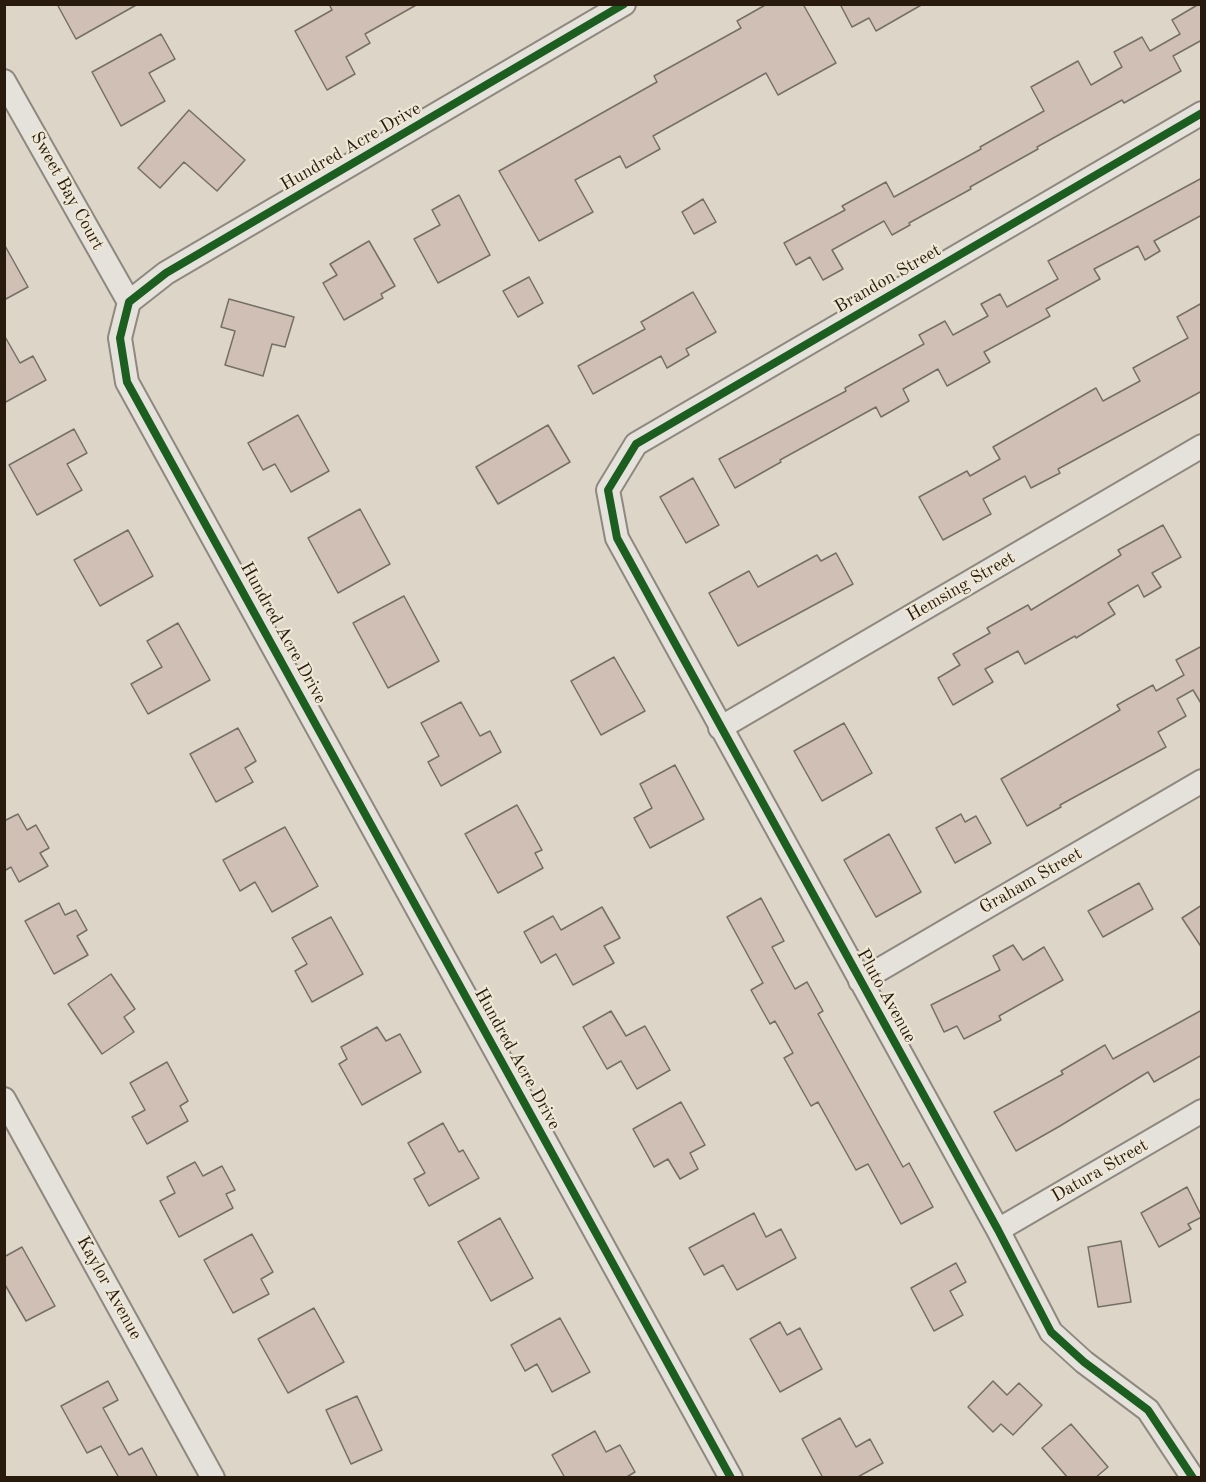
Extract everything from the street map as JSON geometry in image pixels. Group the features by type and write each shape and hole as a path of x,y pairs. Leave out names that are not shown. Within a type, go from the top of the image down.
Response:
{"street":[{"name":"Hundred Acre Drive","path":"624,4 166,273 129,302 120,339 127,382 730,1478"},
{"name":"Sweet Bay Court","path":"4,81 129,302"},
{"name":"Brandon Street","path":"608,490 636,444 1202,112"},
{"name":"Hemsing Street","path":"720,728 1202,446"},
{"name":"Pluto Avenue","path":"608,490 616,538 998,1230 1051,1332 1084,1362 1148,1410 1192,1478"},
{"name":"Graham Street","path":"860,981 1202,781"},
{"name":"Kaylor Avenue","path":"4,1099 213,1478"},
{"name":"Datura Street","path":"998,1230 1202,1111"}],"building":[{"path":"57,4 138,4 76,39"},
{"path":"329,4 418,4 365,34 370,43 346,57 355,74 327,90 295,31 332,10"},
{"path":"767,4 803,4 836,63 778,95 766,73 653,136 660,149 626,168 620,156 575,180 593,212 539,241 499,171 657,82 654,76 741,28 737,21"},
{"path":"840,4 923,4 876,31 869,18 852,27"},
{"path":"1202,4 1202,40 1173,56 1181,71 1124,103 1122,100 1037,147 1038,149 892,235 884,221 832,250 843,269 823,280 810,257 796,265 784,243 845,210 842,206 886,182 894,197 981,149 980,147 1044,111 1031,87 1078,61 1091,85 1122,67 1114,52 1142,37 1150,51 1180,34 1172,20"},
{"path":"161,34 175,59 149,73 165,101 121,126 92,72"},
{"path":"189,110 245,160 217,191 184,162 160,188 138,168"},
{"path":"1202,178 1202,215 1154,241 1160,251 1145,260 1138,246 1094,269 1100,279 1046,309 1050,316 984,352 990,362 947,386 938,369 903,389 909,401 881,417 876,407 780,460 781,462 735,488 719,459 846,391 845,388 924,344 919,335 945,321 953,335 988,316 981,304 1000,294 1007,307 1058,279 1048,261"},
{"path":"459,195 490,255 438,283 414,239 440,225 432,210"},
{"path":"703,199 716,222 694,234 682,212"},
{"path":"369,241 395,286 381,294 383,298 344,320 323,283 337,275 330,264"},
{"path":"4,244 28,287 4,300"},
{"path":"529,277 543,303 518,317 503,291"},
{"path":"693,292 716,332 686,349 689,355 667,368 661,356 593,394 578,366 645,329 641,322"},
{"path":"229,299 294,317 285,347 272,344 263,376 225,365 235,331 221,327"},
{"path":"1202,303 1202,391 1058,469 1060,473 1031,488 1025,476 983,499 991,514 943,540 919,497 967,471 970,476 1000,459 993,447 1096,388 1103,401 1140,381 1133,368 1188,338 1177,317"},
{"path":"4,335 20,363 33,356 46,380 4,403"},
{"path":"298,415 329,471 291,492 275,464 263,470 248,443"},
{"path":"548,425 570,462 498,504 476,467"},
{"path":"74,429 87,453 67,464 82,490 37,515 9,465"},
{"path":"693,478 719,525 686,543 660,497"},
{"path":"360,509 390,564 338,593 308,538"},
{"path":"1163,525 1181,557 1152,573 1161,587 1144,597 1138,585 1108,603 1115,614 1076,638 1075,636 1025,664 1018,651 985,669 993,682 953,705 938,678 960,665 953,654 990,633 987,628 1028,605 1031,610 1121,555 1118,550"},
{"path":"128,530 153,576 100,606 74,560"},
{"path":"836,553 853,584 738,646 709,593 749,571 758,587 817,555 821,561"},
{"path":"404,596 439,661 388,688 353,623"},
{"path":"178,623 210,680 148,714 131,684 162,667 147,641"},
{"path":"1202,646 1202,705 1193,690 1177,699 1186,716 1158,732 1166,747 1060,805 1061,807 1027,826 1001,779 1120,710 1117,705 1153,685 1156,691 1184,675 1176,660"},
{"path":"614,657 645,711 601,735 571,681"},
{"path":"461,702 480,736 490,731 501,752 441,786 428,762 439,756 421,723"},
{"path":"844,723 872,773 822,801 794,751"},
{"path":"238,728 256,761 245,768 253,782 216,802 190,754"},
{"path":"675,765 704,819 650,848 634,818 652,808 640,784"},
{"path":"517,805 542,850 535,853 543,868 498,893 465,834"},
{"path":"18,814 27,830 36,825 49,848 40,853 48,866 19,882 11,867 4,871 4,821"},
{"path":"961,814 965,822 976,816 991,843 955,863 936,828"},
{"path":"285,827 318,886 272,912 255,882 240,891 223,860"},
{"path":"889,834 921,892 876,917 844,860"},
{"path":"1139,883 1153,909 1103,937 1088,911"},
{"path":"761,898 784,941 772,947 795,989 807,982 823,1011 818,1014 903,1167 909,1163 933,1207 901,1224 868,1164 856,1170 818,1102 811,1106 784,1058 793,1053 775,1021 770,1024 751,990 763,983 727,917"},
{"path":"59,903 65,915 76,910 87,930 77,936 88,955 54,974 25,921"},
{"path":"1202,905 1202,948 1182,918"},
{"path":"602,907 620,938 604,946 614,963 573,985 556,954 541,963 524,932 553,916 561,930"},
{"path":"331,917 363,974 312,1002 295,971 307,964 292,938"},
{"path":"1013,945 1023,960 1044,947 1063,980 999,1016 1001,1020 964,1039 957,1026 944,1032 931,1005 1000,970 993,956"},
{"path":"111,974 135,1009 124,1017 134,1032 102,1054 68,1004"},
{"path":"1202,1010 1202,1055 1154,1082 1148,1072 1016,1151 994,1112 1063,1074 1061,1071 1105,1045 1113,1059"},
{"path":"611,1011 626,1036 645,1026 670,1070 637,1089 621,1061 607,1069 583,1027"},
{"path":"377,1027 386,1041 400,1034 421,1072 362,1105 339,1064 347,1059 341,1047"},
{"path":"167,1062 188,1101 180,1106 188,1121 147,1144 132,1117 145,1110 130,1083"},
{"path":"681,1102 705,1145 690,1153 698,1169 680,1179 668,1159 654,1167 633,1129"},
{"path":"443,1123 459,1152 463,1150 479,1178 429,1206 414,1179 425,1173 408,1143"},
{"path":"195,1162 203,1176 222,1166 235,1190 226,1194 233,1208 179,1237 160,1201 175,1193 167,1177"},
{"path":"1187,1187 1202,1217 1188,1224 1191,1229 1159,1247 1141,1213"},
{"path":"754,1213 766,1237 781,1229 796,1258 737,1290 723,1265 704,1275 689,1248"},
{"path":"500,1218 533,1278 491,1301 458,1242"},
{"path":"252,1234 273,1272 261,1279 269,1294 233,1313 204,1260"},
{"path":"1121,1241 1131,1302 1098,1307 1088,1247"},
{"path":"22,1247 55,1306 26,1321 4,1283 4,1257"},
{"path":"956,1263 966,1282 950,1291 963,1315 934,1331 911,1288"},
{"path":"314,1308 344,1362 288,1393 258,1339"},
{"path":"560,1318 590,1372 552,1392 537,1364 525,1371 511,1345"},
{"path":"780,1322 787,1335 800,1328 822,1369 780,1392 750,1339"},
{"path":"108,1381 118,1400 103,1408 129,1455 142,1448 158,1478 119,1478 101,1446 87,1453 61,1406"},
{"path":"993,1381 1007,1395 1019,1383 1042,1405 1013,1435 1001,1424 993,1432 968,1407"},
{"path":"357,1396 382,1450 351,1464 326,1410"},
{"path":"840,1418 856,1447 870,1439 883,1463 856,1478 823,1478 802,1439"},
{"path":"1071,1424 1108,1467 1095,1478 1068,1478 1042,1448"},
{"path":"595,1431 606,1452 620,1445 635,1472 625,1478 565,1478 552,1455"}],"cycle path":[{"path":"624,4 166,273 129,302 120,338 127,382 731,1478"},
{"path":"1193,1478 1148,1410 1084,1362 1051,1332 998,1230 617,538 608,490 636,444 1202,113"}]}
